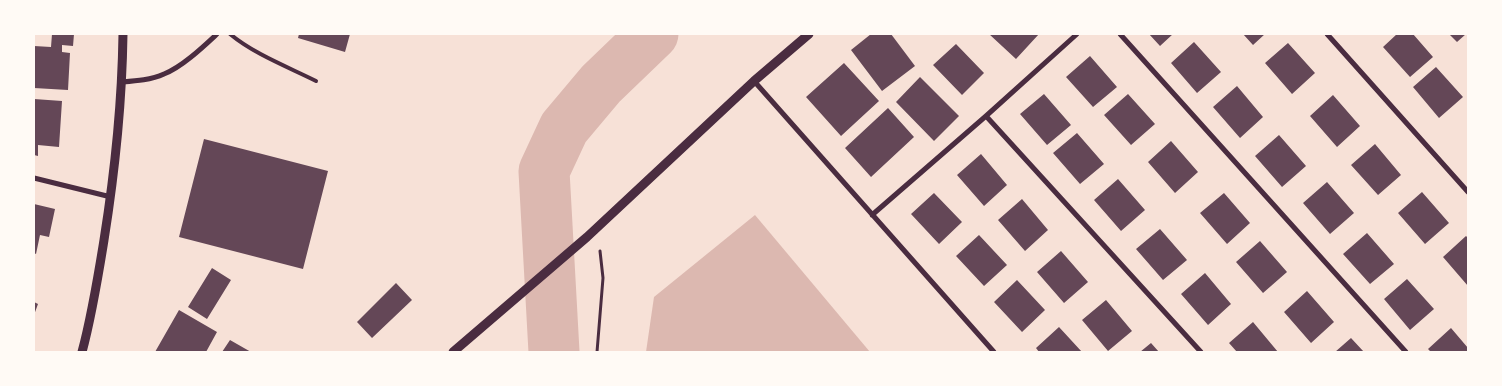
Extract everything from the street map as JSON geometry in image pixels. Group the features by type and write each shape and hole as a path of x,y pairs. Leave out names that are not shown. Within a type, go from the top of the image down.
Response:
{"street":[{"path":"82,352 98,278 111,197 122,82 123,34"},
{"path":"122,82 145,80 166,74 195,55 217,34"},
{"path":"453,352 587,237 754,82 809,34"},
{"path":"872,215 1077,34"},
{"path":"1120,34 1406,352"},
{"path":"1327,34 1468,192"},
{"path":"754,82 994,352"},
{"path":"986,116 1201,352"},
{"path":"34,178 111,197"}],"lane":[{"path":"230,34 237,40 316,81"}],"path":[{"path":"597,227 603,278 597,352"}],"shaded area":[{"path":"755,215 870,352 646,352 654,297"}],"building":[{"path":"52,34 74,34 73,46 62,45 62,52 70,53 68,90 34,88 34,46 51,47"},
{"path":"299,34 350,34 345,52 298,38"},
{"path":"871,34 891,34 915,66 882,91 851,50"},
{"path":"989,34 1039,34 1016,59"},
{"path":"1149,34 1173,34 1160,46"},
{"path":"1243,34 1265,34 1253,45"},
{"path":"1397,34 1413,34 1433,57 1410,77 1383,47"},
{"path":"1449,34 1466,34 1457,42"},
{"path":"1194,42 1221,72 1197,93 1171,63"},
{"path":"1288,43 1315,73 1292,94 1265,63"},
{"path":"956,44 984,73 962,95 933,65"},
{"path":"1090,56 1117,87 1093,107 1066,77"},
{"path":"844,63 879,101 841,136 806,97"},
{"path":"1436,67 1463,97 1439,118 1413,87"},
{"path":"920,77 959,116 934,141 896,102"},
{"path":"1237,86 1263,117 1240,138 1213,107"},
{"path":"1044,94 1071,125 1047,145 1020,114"},
{"path":"1128,94 1155,124 1131,145 1104,115"},
{"path":"1333,95 1360,126 1337,147 1310,116"},
{"path":"34,99 62,101 59,147 38,145 38,156 34,155"},
{"path":"888,108 914,137 871,177 845,148"},
{"path":"1077,133 1104,164 1080,184 1053,153"},
{"path":"1279,135 1306,166 1282,187 1255,156"},
{"path":"204,139 328,171 303,269 179,237"},
{"path":"1171,141 1198,172 1175,193 1148,162"},
{"path":"1375,144 1401,175 1378,195 1351,165"},
{"path":"981,154 1007,185 984,206 957,175"},
{"path":"1118,179 1145,210 1121,231 1094,200"},
{"path":"1327,182 1354,213 1330,234 1303,203"},
{"path":"1422,192 1449,223 1425,244 1398,213"},
{"path":"934,193 962,222 939,244 911,214"},
{"path":"1224,193 1250,223 1227,244 1200,213"},
{"path":"1022,199 1048,230 1025,251 998,220"},
{"path":"34,204 55,209 49,237 40,235 36,254 34,253"},
{"path":"1160,229 1187,260 1163,280 1136,249"},
{"path":"1367,233 1394,264 1370,284 1343,254"},
{"path":"979,235 1007,265 984,286 956,256"},
{"path":"1466,236 1468,238 1468,286 1443,257"},
{"path":"1260,241 1287,272 1263,293 1236,262"},
{"path":"1061,251 1088,282 1064,303 1037,272"},
{"path":"212,268 231,280 207,319 188,307"},
{"path":"1205,273 1231,304 1208,325 1181,294"},
{"path":"1407,279 1434,309 1410,330 1384,299"},
{"path":"1017,280 1045,310 1022,332 994,302"},
{"path":"396,283 412,300 372,338 357,322"},
{"path":"1307,291 1334,322 1311,343 1284,312"},
{"path":"1106,300 1132,331 1108,351 1082,320"},
{"path":"34,302 38,304 34,315"},
{"path":"179,310 217,332 206,352 155,352"},
{"path":"1253,322 1278,352 1237,352 1229,343"},
{"path":"1059,327 1082,352 1039,352 1036,348"},
{"path":"1451,328 1468,348 1468,352 1431,352 1428,349"},
{"path":"1351,338 1364,352 1335,352"},
{"path":"230,340 251,352 222,352"},
{"path":"1151,343 1159,352 1140,352"}],"waterway":[{"path":"554,352 544,171 564,128 601,84 653,34"}]}
